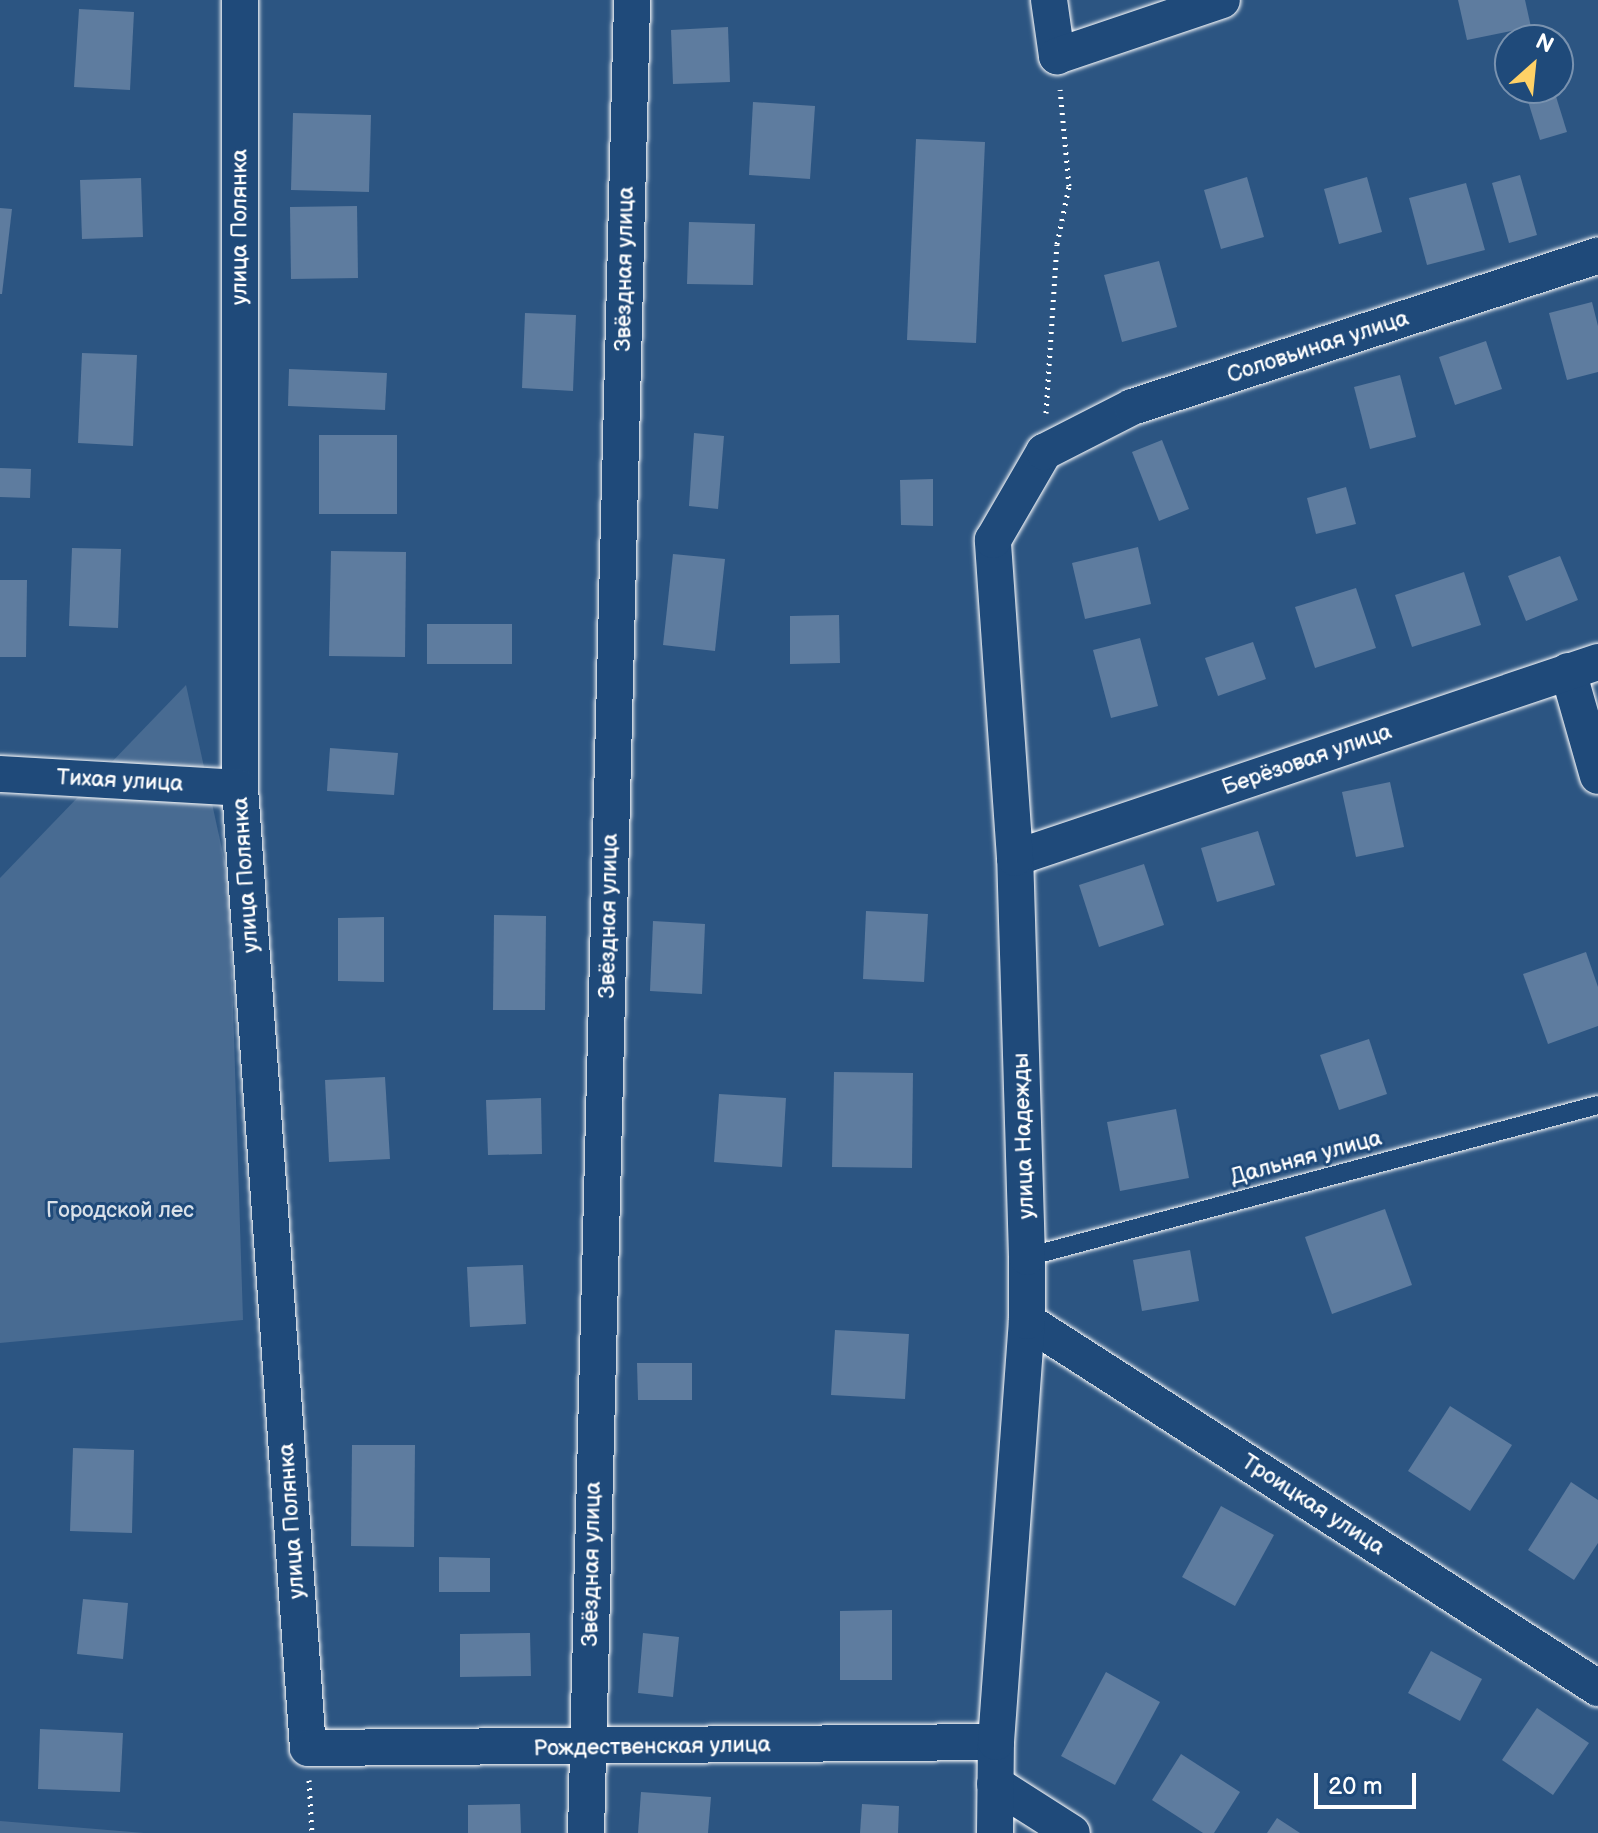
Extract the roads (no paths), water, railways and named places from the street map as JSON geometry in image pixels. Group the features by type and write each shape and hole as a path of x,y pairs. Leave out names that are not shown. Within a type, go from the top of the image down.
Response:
{"street":[{"name":"улица Полянка","path":"240,0 240,788 308,1748"},
{"name":"Звёздная улица","path":"586,1833 632,0"},
{"path":"1049,0 1057,56 1222,0"},
{"name":"Соловьиная улица","path":"1044,452 1132,407 1598,256"},
{"name":"улица Надежды","path":"995,1833 996,1742 1027,1321 1027,1257 1015,858 993,540 1044,452"},
{"path":"1583,666 1598,776"},
{"name":"Берёзовая улица","path":"1015,858 1583,666"},
{"name":"Тихая улица","path":"0,774 240,788"},
{"name":"Троицкая улица","path":"1027,1321 1598,1688"},
{"name":"Рождественская улица","path":"308,1748 587,1749 996,1742"},
{"path":"995,1784 1072,1833"}],"lane":[{"name":"Дальняя улица","path":"1027,1257 1598,1105"}],"park label":[{"name":"Городской лес","path":"120,1211"}]}
